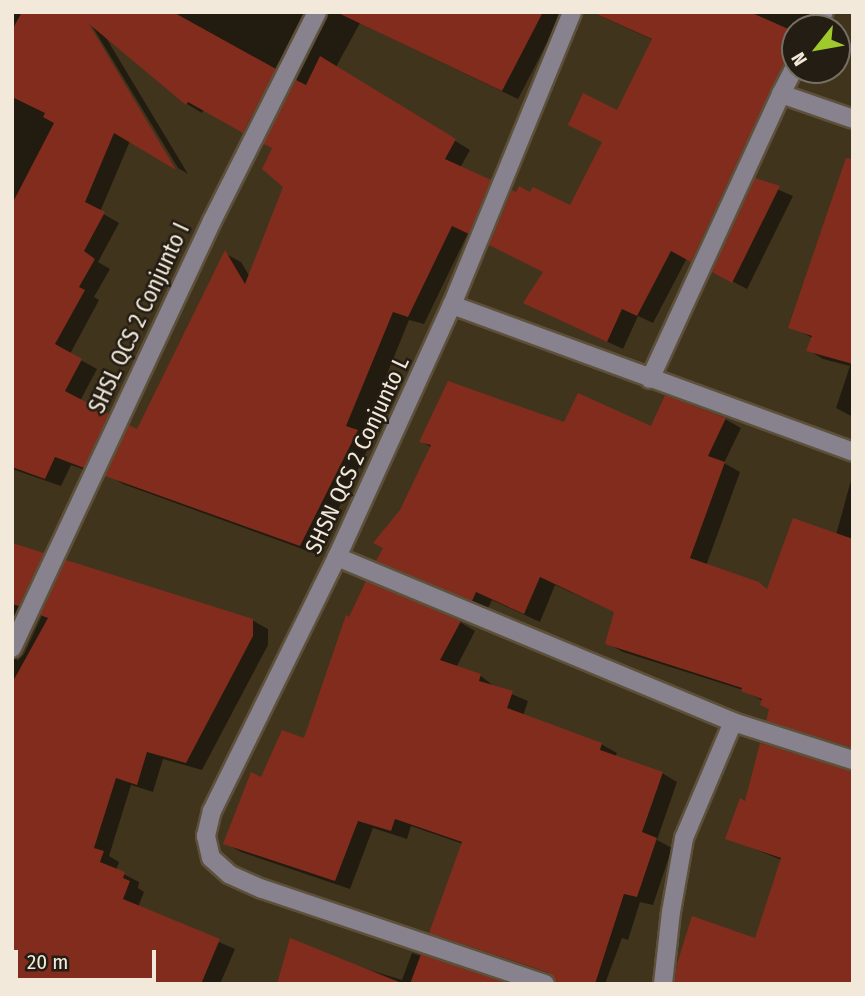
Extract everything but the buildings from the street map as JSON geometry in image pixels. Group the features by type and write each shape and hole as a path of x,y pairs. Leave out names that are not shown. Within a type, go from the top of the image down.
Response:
{"street":[{"name":"SHSL QCS 2 Conjunto I","path":"12,648 212,221 317,12"},
{"name":"SHSN QCS 2 Conjunto L","path":"545,984 262,889 229,874 211,858 206,836 212,811 337,557 452,305 572,12"},
{"path":"650,379 786,84"},
{"path":"781,94 853,119"},
{"path":"452,305 853,452"},
{"path":"337,557 733,722 853,760"},
{"path":"663,984 671,912 684,838 733,722"}]}
